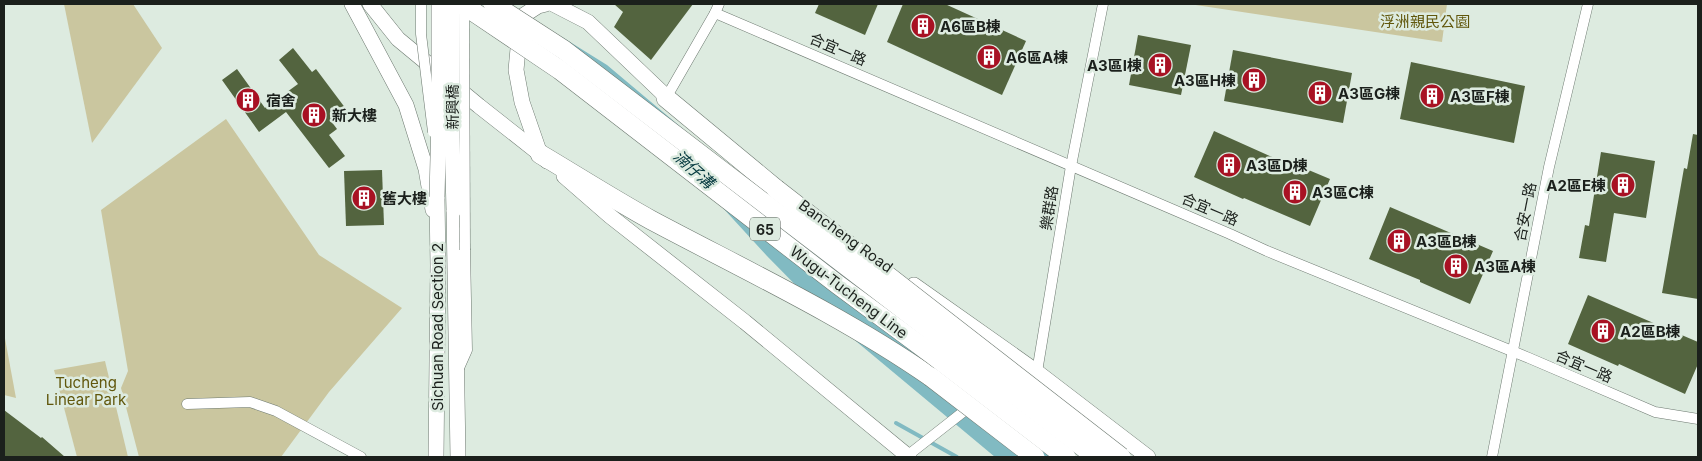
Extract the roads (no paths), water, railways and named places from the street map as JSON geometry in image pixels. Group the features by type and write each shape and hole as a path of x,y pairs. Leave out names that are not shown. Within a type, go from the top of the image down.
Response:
{"highway":[{"name":"Wugu-Tucheng Line","path":"463,4 560,70 829,278 933,354 1066,457"},
{"name":"Wugu-Tucheng Line","path":"493,4 564,50 1096,457"},
{"path":"666,98 776,189 1121,457"},
{"path":"540,154 648,218 833,315 906,360 982,415 1035,457"}],"street":[{"path":"352,4 406,105 426,170 437,231"},
{"path":"370,4 398,39 540,154 610,216 745,322 908,456 991,390 1037,372"},
{"path":"421,4 421,34 438,170"},
{"name":"新興橋","path":"437,197 439,4"},
{"name":"新興橋","path":"452,4 454,210"},
{"path":"457,374 467,350 463,4"},
{"path":"540,154 522,102 516,70 522,17 538,6 546,4"},
{"name":"Bancheng Road","path":"553,4 588,22 666,98 746,162 868,253 1037,372 1148,457"},
{"path":"569,4 588,22"},
{"name":"樂群路","path":"1037,372 1071,166 1103,4"},
{"name":"合安一路","path":"1492,457 1549,167 1588,4"},
{"name":"合宜一路","path":"666,98 717,8 1267,251 1655,412 1698,419"},
{"name":"Sichuan Road Section 2","path":"436,457 437,197"},
{"name":"Sichuan Road Section 2","path":"454,210 458,457"},
{"path":"187,404 250,402 276,411 361,457"}],"water":[{"name":"湳仔溝","path":"546,35 562,37 607,65 846,266 1063,457 995,457 827,317 711,195 538,41"}],"waterway":[{"path":"896,423 957,457"}],"place":[{"name":"A6區B棟","path":"923,26"},
{"name":"A6區A棟","path":"989,57"},
{"name":"A3區I棟","path":"1160,65"},
{"name":"A3區H棟","path":"1254,80"},
{"name":"A3區G棟","path":"1320,93"},
{"name":"A3區F棟","path":"1432,96"},
{"name":"宿舍","path":"248,100"},
{"name":"新大樓","path":"314,115"},
{"name":"A3區D棟","path":"1229,165"},
{"name":"A2區E棟","path":"1623,185"},
{"name":"A3區C棟","path":"1295,192"},
{"name":"舊大樓","path":"364,198"},
{"name":"A3區B棟","path":"1399,241"},
{"name":"A3區A棟","path":"1456,266"},
{"name":"A2區B棟","path":"1603,331"}],"park label":[{"name":"浮洲親民公園","path":"1425,21"},
{"name":"Tucheng Linear Park","path":"86,390"}]}
